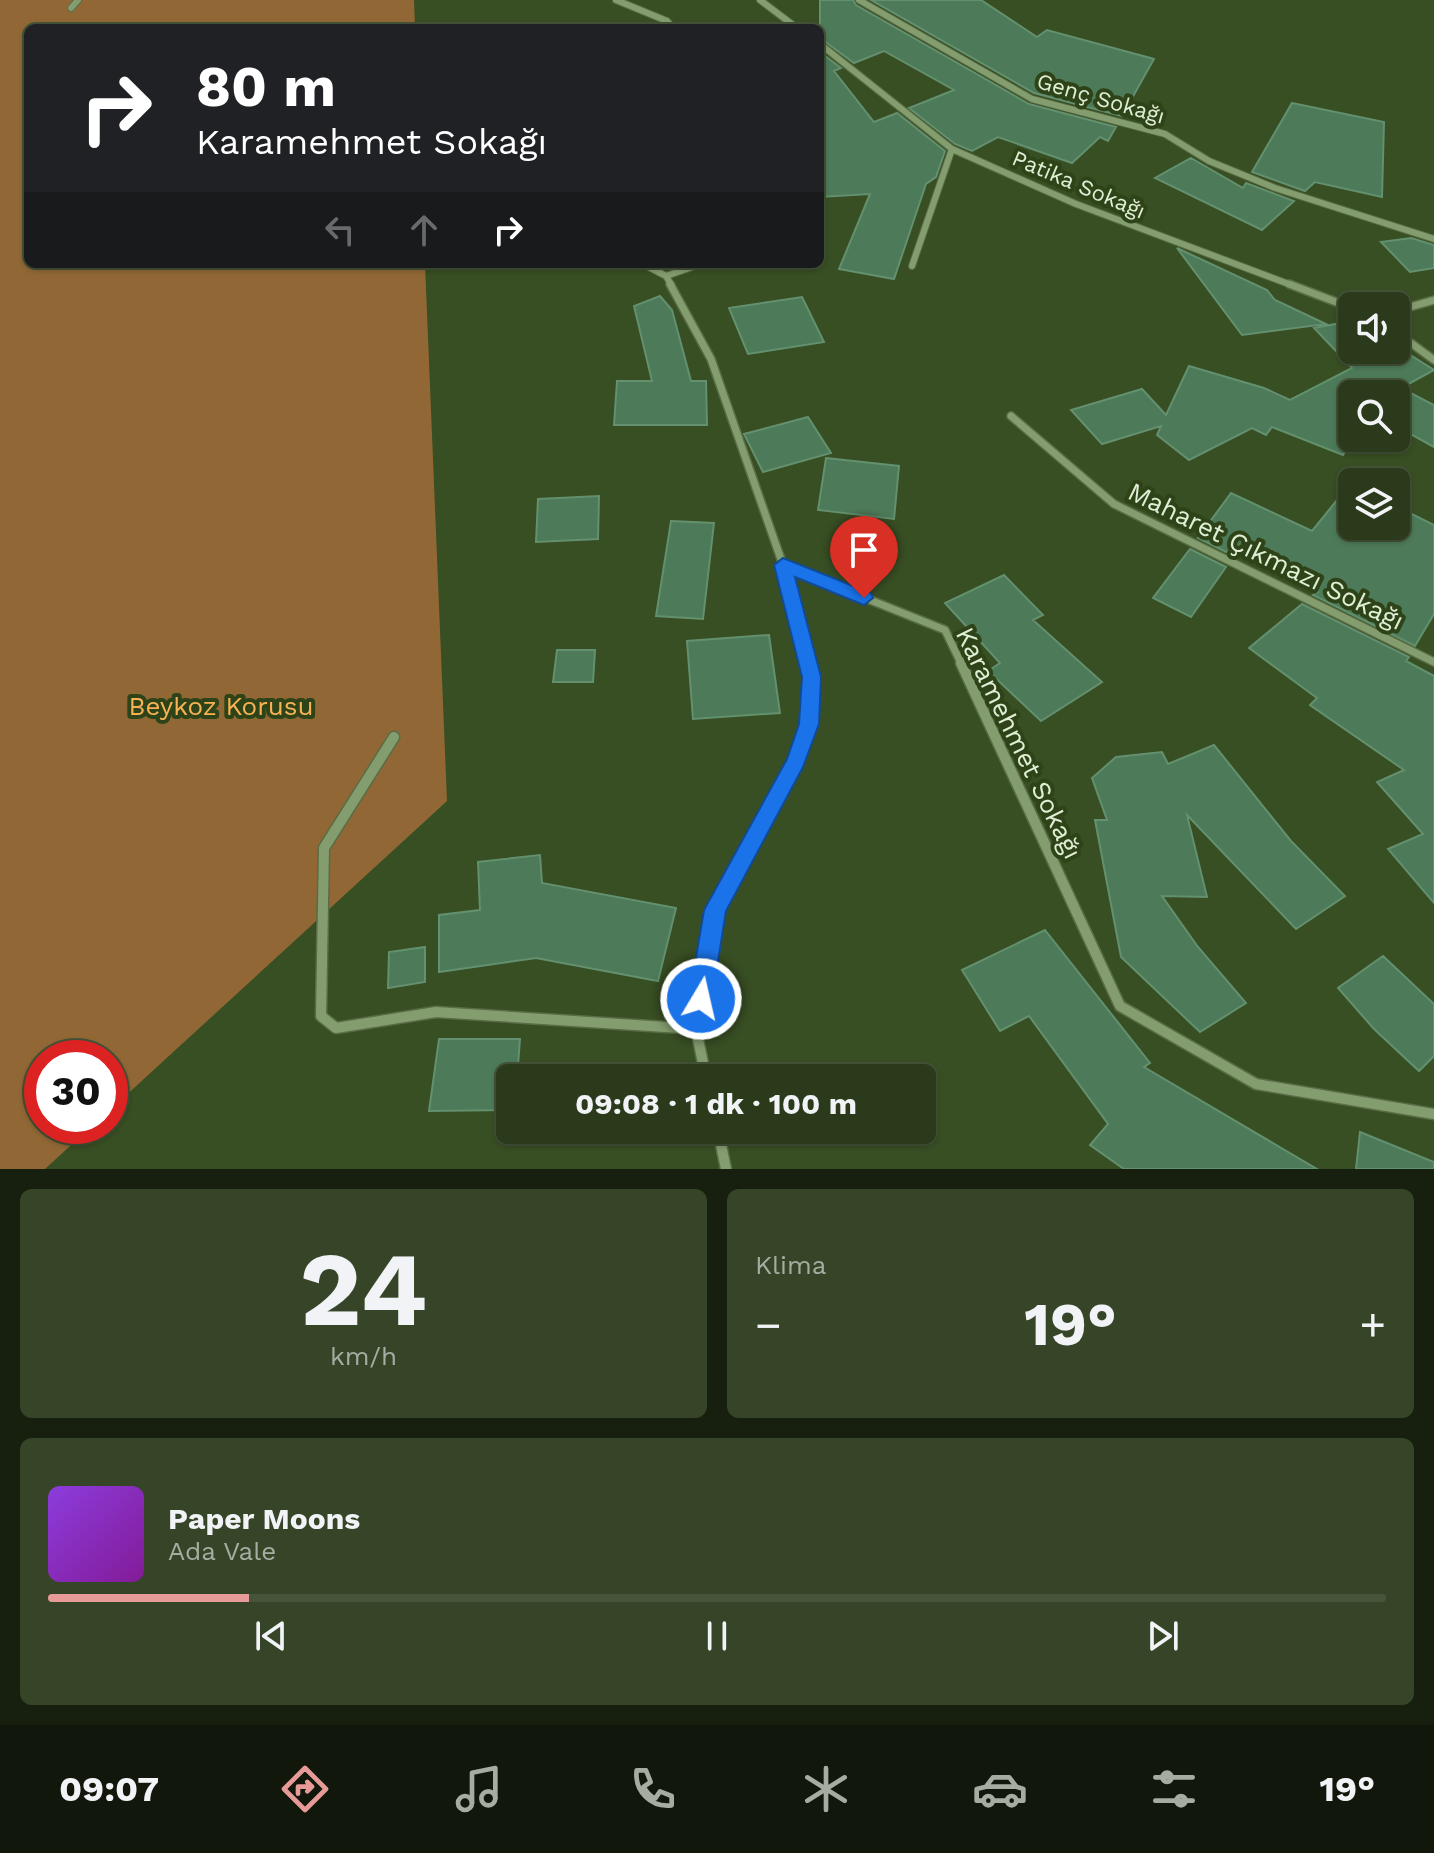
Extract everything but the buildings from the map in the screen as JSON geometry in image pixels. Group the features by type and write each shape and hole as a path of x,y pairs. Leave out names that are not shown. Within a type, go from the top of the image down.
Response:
{"street":[{"path":"71,8 78,0"},
{"path":"616,0 670,24"},
{"path":"760,0 792,24"},
{"name":"Genç Sokağı","path":"859,0 1032,99 1165,134 1209,161 1275,188 1434,239"},
{"name":"Patika Sokağı","path":"824,47 952,149 1076,204 1338,303"},
{"path":"912,266 952,149"},
{"path":"651,268 666,276 711,359 783,565 812,677 809,724 796,761 715,910 696,1029 703,1064"},
{"path":"666,276 689,268"},
{"path":"1410,307 1434,300"},
{"path":"1410,342 1434,360"},
{"name":"Maharet Çıkmazı Sokağı","path":"1011,416 1114,504 1434,662"},
{"name":"Karamehmet Sokağı","path":"783,565 945,630 1120,1006 1256,1084 1434,1114"},
{"path":"394,737 324,848 321,1016 336,1028 436,1012 696,1029"},
{"path":"721,1144 726,1169"}],"green space":[{"name":"Beykoz Korusu","path":"0,0 414,0 415,24 24,24 24,268 425,268 447,801 128,1093 128,1040 24,1040 24,1144 72,1144 45,1169 0,1169"}],"route":[{"path":"701,999 715,910 796,761 809,724 812,677 783,565 864,598"}]}
